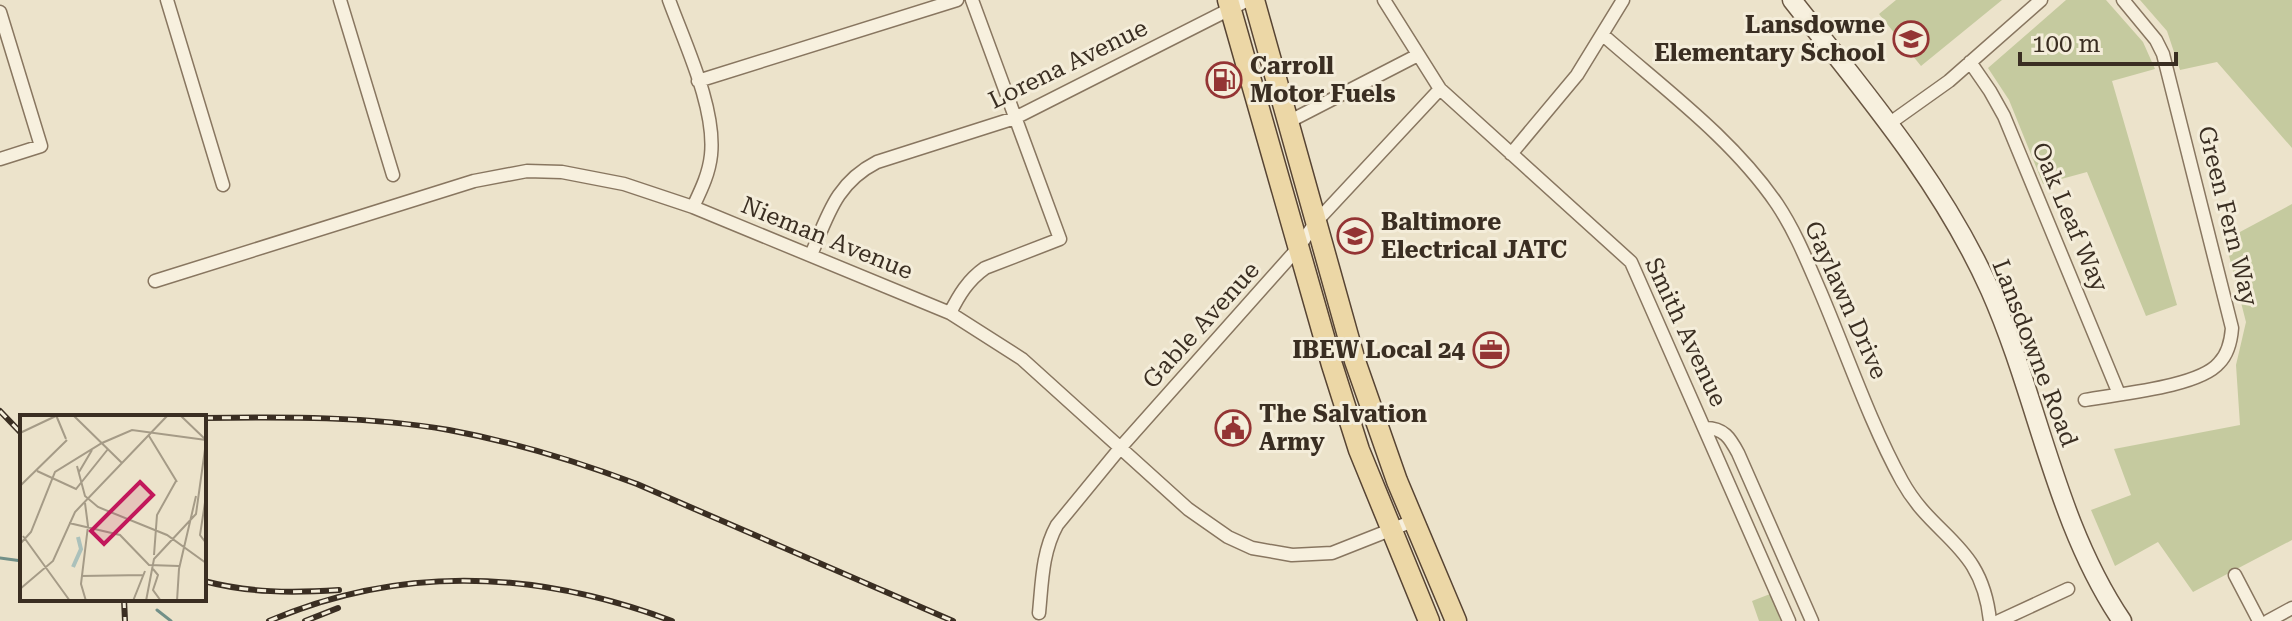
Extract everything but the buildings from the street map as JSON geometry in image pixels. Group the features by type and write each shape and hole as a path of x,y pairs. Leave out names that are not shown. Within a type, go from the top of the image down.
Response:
{"main road":[{"path":"1254,0 1355,361 1413,521 1456,621"},
{"path":"1235,3 1341,394 1391,530 1429,621"}],"street":[{"path":"167,0 223,185"},
{"path":"340,0 393,175"},
{"path":"669,0 698,81 709,125 711,144 708,171 693,207"},
{"path":"698,81 957,0"},
{"path":"950,313 974,276 985,268 1060,239 972,0"},
{"name":"Smith Avenue","path":"1384,0 1440,89 1631,262 1789,621"},
{"path":"1511,154 1563,93 1623,0"},
{"name":"Lansdowne Road","path":"1792,0 1890,123 1937,191 1989,289 2028,387 2077,536 2122,621"},
{"path":"1890,123 1970,62 2041,0"},
{"name":"Green Fern Way","path":"2085,400 2201,377 2220,363 2231,340 2232,328 2163,54 2156,40 2123,0"},
{"name":"Lorena Avenue","path":"811,255 834,202 852,178 864,169 877,162 1015,118 1235,3"},
{"path":"0,12 41,146 0,159"},
{"name":"Gaylawn Drive","path":"1603,35 1739,157 1776,203 1803,252 1893,464 1915,501 1974,565 1986,595 1990,621"},
{"path":"1288,122 1418,55"},
{"name":"Oak Leaf Way","path":"1970,62 2004,116 2119,394"},
{"name":"Gable Avenue","path":"1039,613 1044,562 1052,535 1121,447 1299,247 1315,223 1440,89"},
{"name":"Nieman Avenue","path":"155,281 474,181 527,171 594,177 656,193 693,207 950,313 1022,359 1206,522 1252,548 1275,553 1320,555 1347,549 1413,521"},
{"path":"1705,428 1717,428 1725,433 1738,453 1812,621"},
{"path":"2235,575 2259,621"},
{"path":"1999,621 2068,589"},
{"path":"2268,621 2292,608"}],"green space":[{"path":"1896,0 2002,0 1921,66 1879,14"},
{"path":"2066,0 2106,0 2143,42 2155,69 2112,81 2177,305 2146,316 2087,172 2043,184 2009,100 1988,68"},
{"path":"2140,0 2292,0 2292,148 2217,62 2180,70 2167,31"},
{"path":"2292,204 2292,540 2193,592 2158,542 2115,566 2091,510 2131,495 2114,449 2240,425 2236,365 2246,322 2225,240"},
{"path":"1770,594 1781,621 1759,621 1752,601"}],"waterway":[{"path":"0,558 20,561"},
{"path":"157,610 171,621"}],"railway":[{"path":"0,411 20,432"},
{"path":"206,418 388,422 449,430 521,446 637,484 953,621"},
{"path":"206,581 271,591 339,590"},
{"path":"269,621 369,590 420,583 470,581 521,584 572,592 622,604 672,621"},
{"path":"124,601 125,621"},
{"path":"305,621 338,608"}],"place":[{"name":"Lansdowne Elementary School","path":"1911,39"},
{"name":"Carroll Motor Fuels","path":"1224,80"},
{"name":"Baltimore Electrical JATC","path":"1355,236"},
{"name":"IBEW Local 24","path":"1491,350"},
{"name":"The Salvation Army","path":"1233,428"}]}
